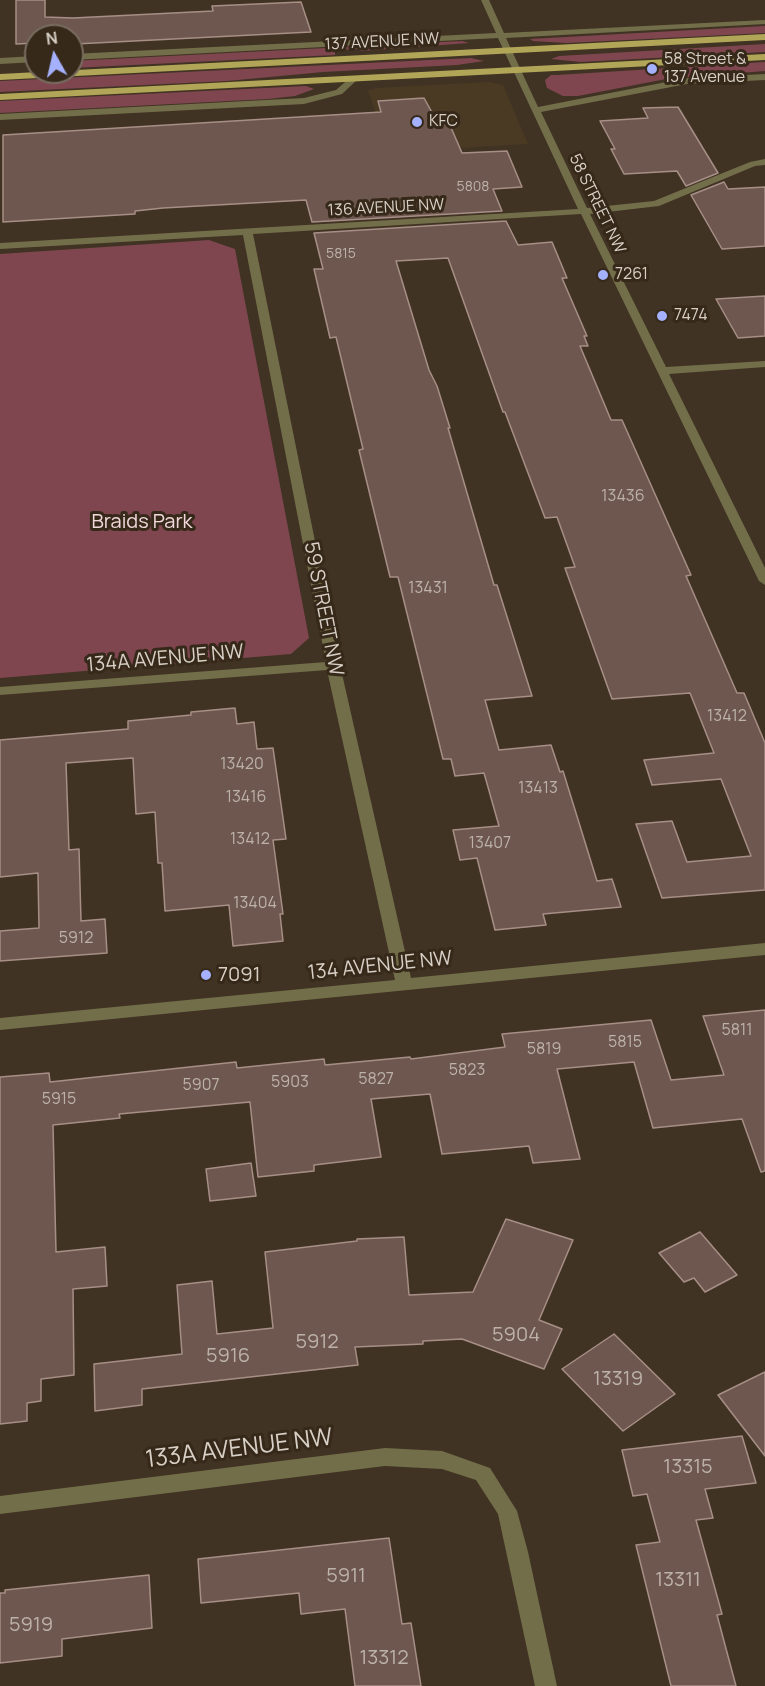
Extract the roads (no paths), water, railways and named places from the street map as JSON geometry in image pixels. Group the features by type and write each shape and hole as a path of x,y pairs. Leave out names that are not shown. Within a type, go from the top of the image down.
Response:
{"main road":[{"name":"137 AVENUE NW","path":"0,77 765,37"},
{"name":"137 AVENUE NW","path":"0,97 765,57"}],"street":[{"name":"58 STREET NW","path":"485,0 585,212 765,581"},
{"name":"137 AVENUE NW","path":"84,56 765,22"},
{"path":"0,61 24,60"},
{"path":"536,110 687,81 765,77"},
{"name":"137 AVENUE NW","path":"0,117 304,101 339,92 354,79"},
{"name":"136 AVENUE NW","path":"0,246 585,212 656,204 753,164 765,162"},
{"name":"59 STREET NW","path":"248,232 333,665 404,985"},
{"path":"663,371 765,364"},
{"name":"134A AVENUE NW","path":"0,691 333,665"},
{"name":"134 AVENUE NW","path":"0,1024 765,949"},
{"name":"133A AVENUE NW","path":"0,1505 385,1457 442,1460 483,1474 507,1511 518,1552 546,1686"}],"place":[{"name":"58 Street & 137 Avenue","path":"652,69"},
{"name":"KFC","path":"417,122"},
{"name":"7261","path":"603,275"},
{"name":"7474","path":"662,316"},
{"name":"7091","path":"206,975"}],"park label":[{"name":"Braids Park","path":"142,522"}]}
